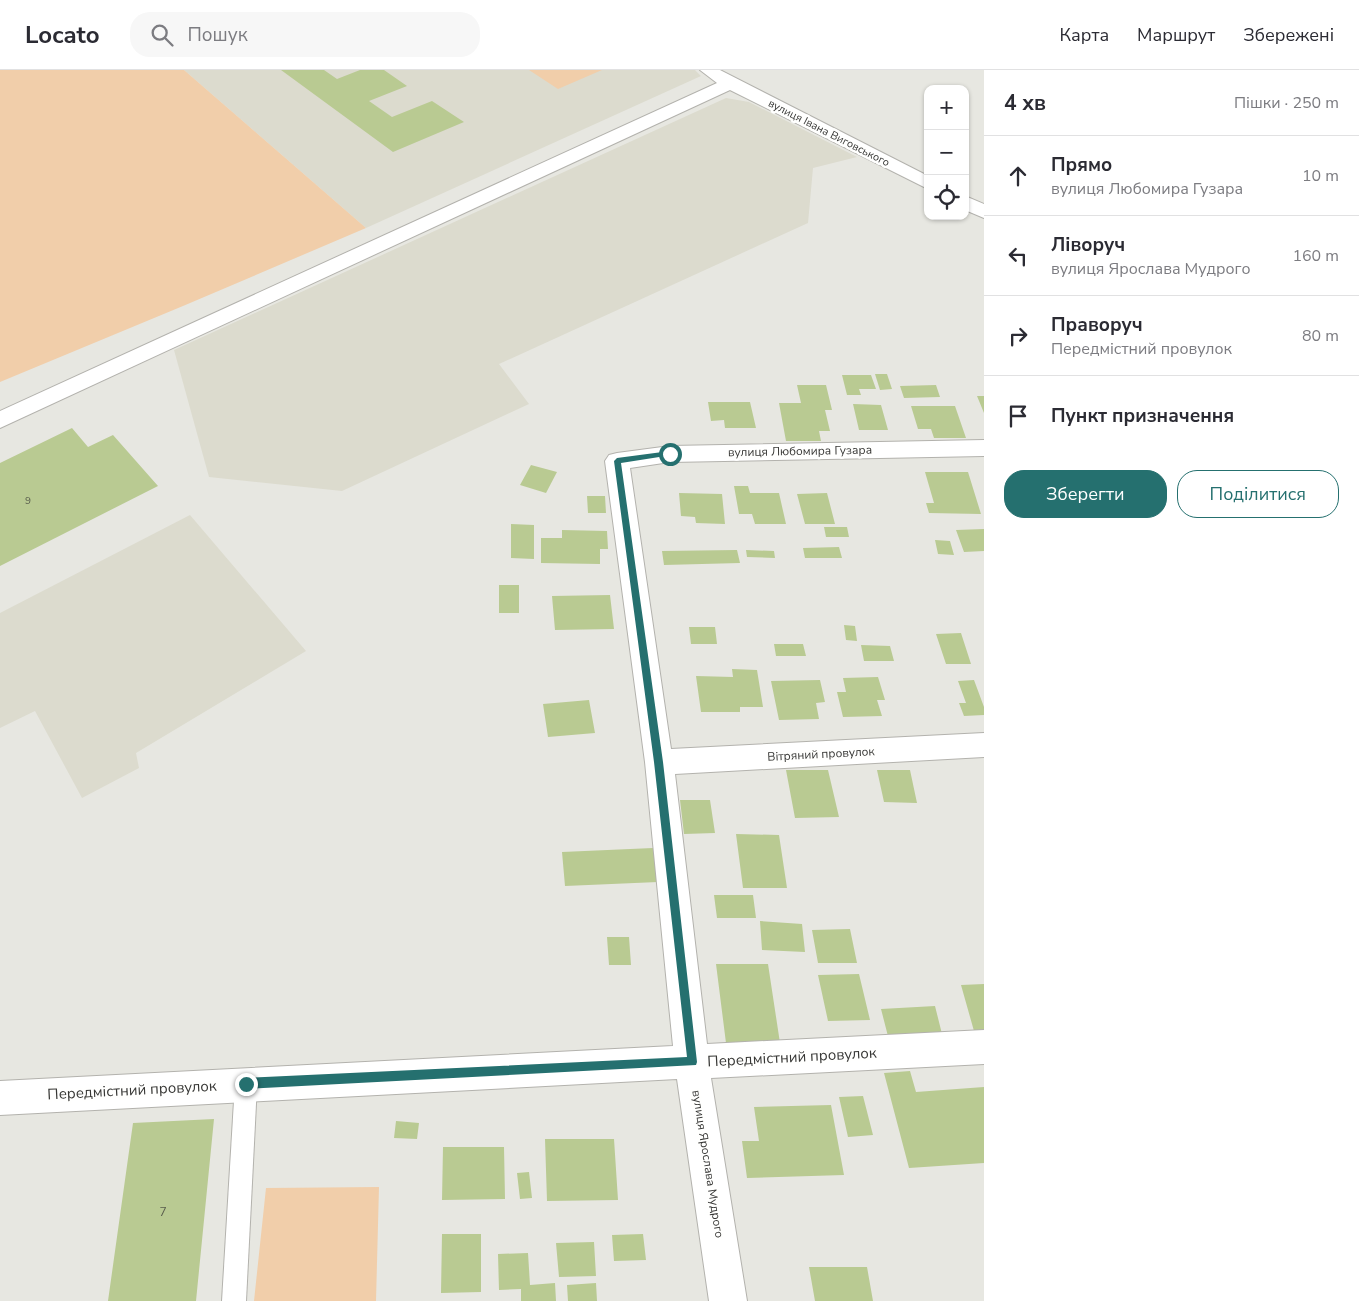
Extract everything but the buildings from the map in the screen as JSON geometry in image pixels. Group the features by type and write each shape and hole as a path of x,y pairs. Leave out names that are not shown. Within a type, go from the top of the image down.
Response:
{"street":[{"name":"вулиця Івана Виговського","path":"708,70 730,84 924,181"},
{"path":"0,420 363,251 730,84"},
{"path":"969,204 984,212"},
{"name":"вулиця Любомира Гузара","path":"617,461 670,454 984,448"},
{"name":"вулиця Ярослава Мудрого","path":"617,461 658,762 692,1062 728,1301"},
{"name":"Вітряний провулок","path":"658,762 984,745"},
{"name":"Передмістний провулок","path":"0,1098 984,1047"}],"lane":[{"path":"234,1301 246,1084"}],"shaded area":[{"path":"0,70 184,70 366,228 0,382"},
{"path":"184,70 695,70 701,76 366,228"},
{"path":"529,70 602,70 558,89"},
{"path":"726,98 749,102 857,157 813,168 808,223 499,364 529,404 342,491 209,477 174,350"},
{"path":"190,515 306,651 136,753 139,768 82,798 35,711 0,728 0,613"},
{"path":"379,1187 376,1301 254,1301 266,1188"}],"route":[{"path":"246,1084 692,1062 658,762 617,461 670,454"}]}
